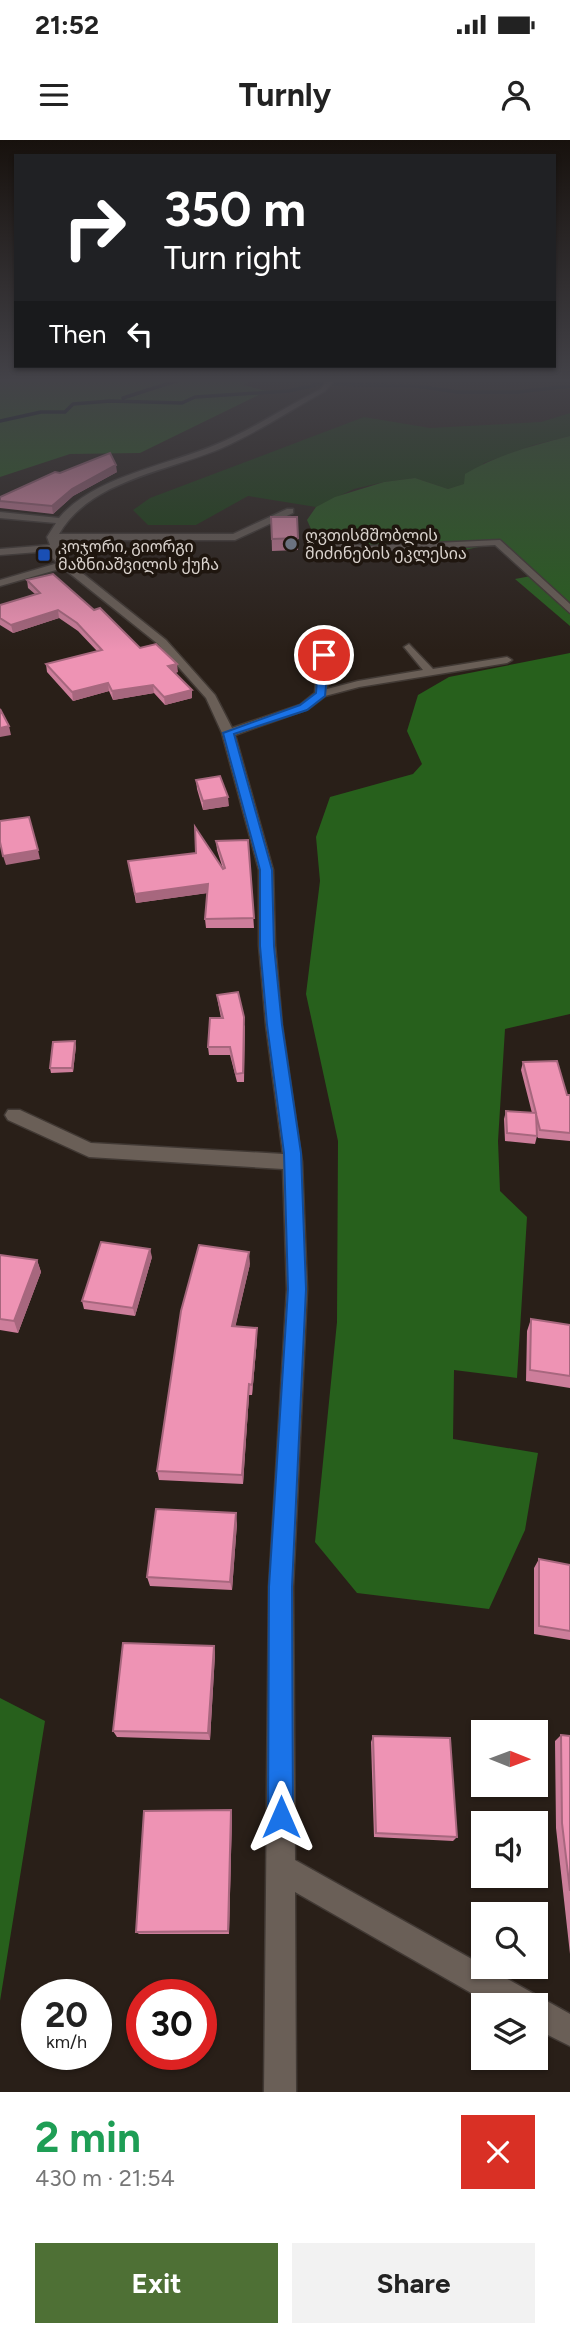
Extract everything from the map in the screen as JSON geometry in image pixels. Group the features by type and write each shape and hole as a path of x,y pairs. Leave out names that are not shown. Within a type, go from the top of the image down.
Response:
{"street":[{"path":"160,469 98,492 77,505 59,521 52,537 52,548 57,558 163,642 211,697 228,733 266,870 267,946 293,1162 297,1289 281,1587 280,2092"},
{"path":"52,537 235,537 290,512"},
{"path":"0,515 59,521"},
{"path":"335,539 340,545 369,549 497,542 570,610"},
{"path":"0,552 52,548"},
{"path":"0,583 65,564"},
{"path":"321,694 325,635"},
{"path":"410,647 430,672"},
{"path":"228,733 304,708 321,694 358,684 507,660"},
{"path":"14,1115 89,1150 293,1162"},
{"path":"281,1868 501,1993"},
{"path":"548,2019 570,2031"}],"green space":[{"path":"0,469 24,469 0,477"},
{"path":"226,469 478,469 465,484 448,489 415,478 384,482 354,489 316,507 248,496 196,525 148,525 133,510 150,498"},
{"path":"474,469 570,469 570,626 515,579 536,575 496,543 403,564 359,540 338,533 311,529 307,520 316,507 335,497 384,482 415,478 448,489 464,484 465,474"},
{"path":"570,653 570,1014 505,1029 498,1141 500,1191 527,1217 517,1378 454,1370 453,1439 538,1453 525,1530 489,1609 357,1593 315,1542 337,1322 338,1141 306,994 320,881 316,837 330,797 413,774 422,764 407,731 418,695 449,677"},
{"path":"0,1698 45,1721 0,2001"}],"building":[{"path":"70,469 108,469 72,489 52,506 0,501 0,497 55,472"},
{"path":"271,517 297,517 298,538 272,539"},
{"path":"53,574 94,610 100,608 140,648 156,644 177,664 168,666 192,690 164,697 153,685 112,691 108,683 72,692 46,664 102,650 77,623 58,610 11,625 0,618 0,605 40,593 27,580"},
{"path":"0,709 9,726 0,728"},
{"path":"220,776 228,797 203,801 196,780"},
{"path":"29,817 38,850 3,856 0,821"},
{"path":"195,827 223,869 225,868 216,841 248,840 254,918 205,919 208,884 135,894 128,861 196,853"},
{"path":"238,992 244,1017 243,1073 236,1074 230,1047 208,1047 210,1018 223,1018 217,995"},
{"path":"75,1041 72,1068 50,1068 53,1042"},
{"path":"557,1061 567,1095 570,1095 570,1133 540,1130 536,1114 537,1136 507,1133 506,1111 536,1113 523,1062"},
{"path":"101,1242 150,1249 133,1308 82,1301"},
{"path":"199,1245 249,1252 232,1326 257,1328 252,1385 249,1384 242,1475 157,1471 181,1311"},
{"path":"0,1255 37,1260 14,1321 0,1319"},
{"path":"531,1319 570,1325 570,1376 530,1370"},
{"path":"156,1509 236,1513 230,1582 147,1577"},
{"path":"539,1559 570,1565 570,1631 539,1626"},
{"path":"123,1643 214,1646 208,1733 113,1731"},
{"path":"561,1735 570,1736 570,1891 562,1823"},
{"path":"373,1736 450,1738 457,1837 376,1833"},
{"path":"231,1810 228,1931 136,1932 144,1811"}],"place":[{"name":"ღვთისმშობლის მიძინების ეკლესია","path":"291,544"},
{"name":"კოჯორი, გიორგი მაზნიაშვილის ქუჩა","path":"44,555"}],"route":[{"path":"281,1817 281,1587 297,1289 292,1153 274,1025 267,946 266,870 228,733 304,708 321,694 324,655"}]}
